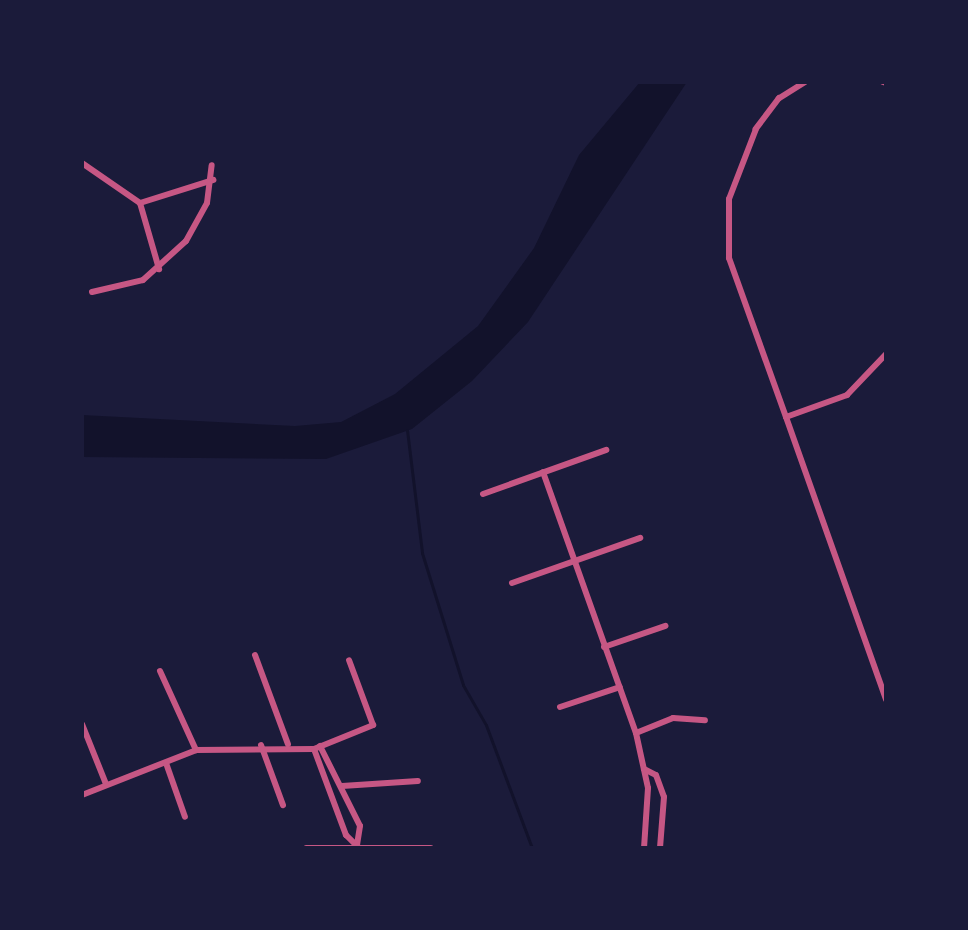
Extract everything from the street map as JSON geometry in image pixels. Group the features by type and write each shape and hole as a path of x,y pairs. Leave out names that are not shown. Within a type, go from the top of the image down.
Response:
{"street":[{"path":"805,82 779,98 756,129 726,213 729,258 886,700"},
{"path":"82,163 140,203 159,269"},
{"path":"92,292 159,269 186,241 213,180 212,165"},
{"path":"140,203 213,180"},
{"path":"786,417 847,395 886,354"},
{"path":"483,494 606,450"},
{"path":"543,472 636,733 644,769 644,848"},
{"path":"512,583 640,538"},
{"path":"604,647 665,626"},
{"path":"255,655 288,744"},
{"path":"82,795 196,750 288,744 317,747 373,725 349,660"},
{"path":"160,671 196,750"},
{"path":"560,707 620,687"},
{"path":"636,733 673,718 705,720"},
{"path":"82,724 106,784"},
{"path":"261,745 283,805"},
{"path":"317,747 342,786 360,826 358,847"},
{"path":"317,747 346,835 358,847"},
{"path":"166,763 185,817"},
{"path":"644,769 656,775 664,797 660,848"},
{"path":"342,786 418,781"},
{"path":"306,848 430,848"}],"shaded area":[{"path":"640,82 687,82 528,322 472,381 412,429 326,459 82,457 82,415 295,426 341,422 395,394 478,326 534,248 579,155"}],"waterway":[{"path":"407,430 422,553 463,685 486,725 532,848"}]}
